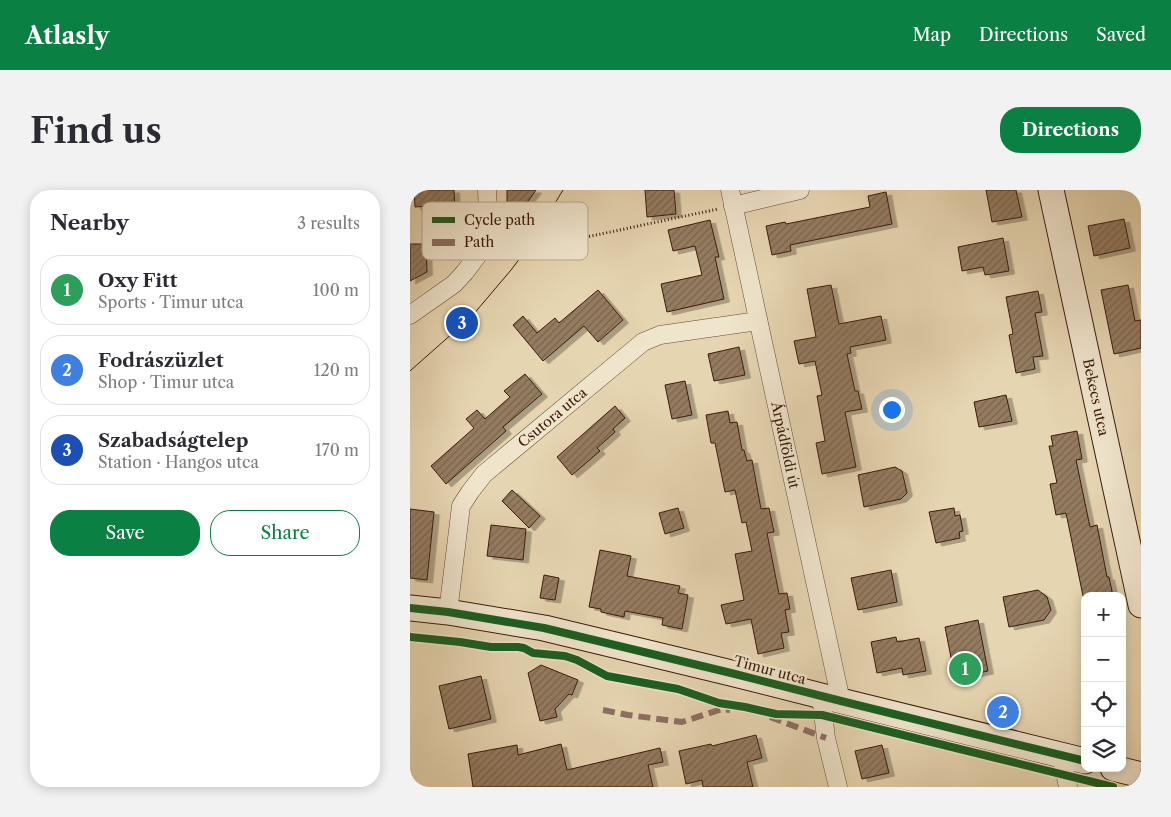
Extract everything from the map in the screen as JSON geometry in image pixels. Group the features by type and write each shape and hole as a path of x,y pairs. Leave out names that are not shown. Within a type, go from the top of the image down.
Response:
{"street":[{"path":"732,198 800,190"},
{"name":"Bekecs utca","path":"1051,190 1141,605"},
{"name":"Árpádföldi út","path":"732,198 758,321 831,699 826,738 838,787"},
{"path":"410,315 454,284 474,260"},
{"name":"Csutora utca","path":"448,612 461,506 484,474 643,342 660,335 758,321"},
{"name":"Timur utca","path":"410,608 448,612 544,628 1081,760"},
{"path":"1061,756 1068,787"},
{"path":"1126,771 1141,775"}],"path":[{"path":"588,236 732,198"}],"building":[{"path":"414,190 454,190 455,202 422,202 422,207 415,207"},
{"path":"507,190 536,190 528,202 507,202"},
{"path":"645,190 674,190 676,214 647,217"},
{"path":"986,190 1016,190 1022,217 992,222"},
{"path":"886,192 892,224 790,245 791,251 772,255 766,226 785,222 786,224 870,207 868,196"},
{"path":"1124,219 1130,248 1094,256 1088,226"},
{"path":"710,220 719,257 715,257 724,299 667,312 661,284 702,275 695,246 673,251 668,230"},
{"path":"1003,238 1009,271 985,275 983,267 962,271 958,247"},
{"path":"410,244 422,244 422,260 427,260 427,272 410,281"},
{"path":"831,285 839,324 881,316 886,340 850,347 851,353 847,354 855,391 858,391 862,409 845,412 856,467 822,474 816,443 825,441 817,396 822,395 815,361 799,364 794,341 816,337 807,289"},
{"path":"1128,285 1135,321 1141,320 1141,348 1114,354 1101,290"},
{"path":"598,290 623,320 598,342 584,326 543,361 513,325 523,316 537,333 555,318 559,323"},
{"path":"1038,291 1042,312 1035,313 1043,356 1033,357 1035,369 1016,373 1009,335 1013,334 1006,297"},
{"path":"739,347 745,375 714,381 708,354"},
{"path":"525,374 542,394 503,427 506,431 446,484 431,466 474,428 466,419 477,410 485,419 510,397 504,391"},
{"path":"685,381 692,415 672,419 665,385"},
{"path":"1006,395 1012,421 979,427 974,402"},
{"path":"615,406 625,418 613,429 615,432 597,448 600,451 572,475 557,457"},
{"path":"728,411 730,423 737,422 742,450 744,450 747,461 752,460 761,509 769,508 774,532 767,533 779,594 787,593 790,609 785,610 789,632 781,633 784,648 758,654 751,619 726,624 721,605 744,600 735,554 752,551 746,522 742,523 735,490 725,492 715,443 711,443 706,415"},
{"path":"1077,431 1082,459 1076,460 1090,527 1097,525 1107,577 1109,577 1112,592 1082,592 1066,513 1056,515 1050,484 1057,483 1049,446 1053,446 1051,436"},
{"path":"895,467 902,471 907,493 901,499 864,507 858,475"},
{"path":"512,490 540,516 529,528 502,501"},
{"path":"678,508 684,528 665,534 659,513"},
{"path":"954,508 955,516 960,515 963,531 959,532 960,538 936,543 929,512"},
{"path":"410,509 434,512 427,580 410,578"},
{"path":"491,525 526,529 523,560 487,556"},
{"path":"600,550 631,556 627,576 680,586 678,593 688,595 682,629 662,625 663,618 625,611 624,617 601,612 601,609 589,607"},
{"path":"891,570 897,602 858,610 851,578"},
{"path":"544,575 559,578 555,600 540,598"},
{"path":"1038,590 1047,597 1051,610 1044,620 1009,627 1003,597"},
{"path":"978,620 988,671 955,678 945,627"},
{"path":"896,637 897,642 919,638 926,671 903,675 902,668 877,673 871,642"},
{"path":"541,665 578,680 572,695 569,694 555,709 557,717 540,721 528,673"},
{"path":"481,676 491,719 449,729 439,686"},
{"path":"756,735 762,758 747,762 753,787 703,787 702,780 686,784 679,751 711,744 712,746"},
{"path":"561,744 567,770 660,748 663,762 648,765 653,787 473,787 468,754 517,745 518,755"},
{"path":"882,745 889,773 862,779 855,751"}],"tram line":[{"path":"556,202 563,190"},
{"path":"410,371 472,316 519,260"}],"marked path":[{"path":"603,710 682,722 722,709 730,710"},
{"path":"770,717 826,738"}],"cycle path":[{"path":"410,608 448,612 544,628 1081,760"},
{"path":"410,637 491,647 518,647 533,653 565,656 577,660 607,676 678,689 719,703 776,714 822,715 1113,787"}],"place":[{"name":"Szabadságtelep","path":"462,323"},
{"name":"Oxy Fitt","path":"965,669"},
{"name":"Fodrászüzlet","path":"1003,712"}]}
